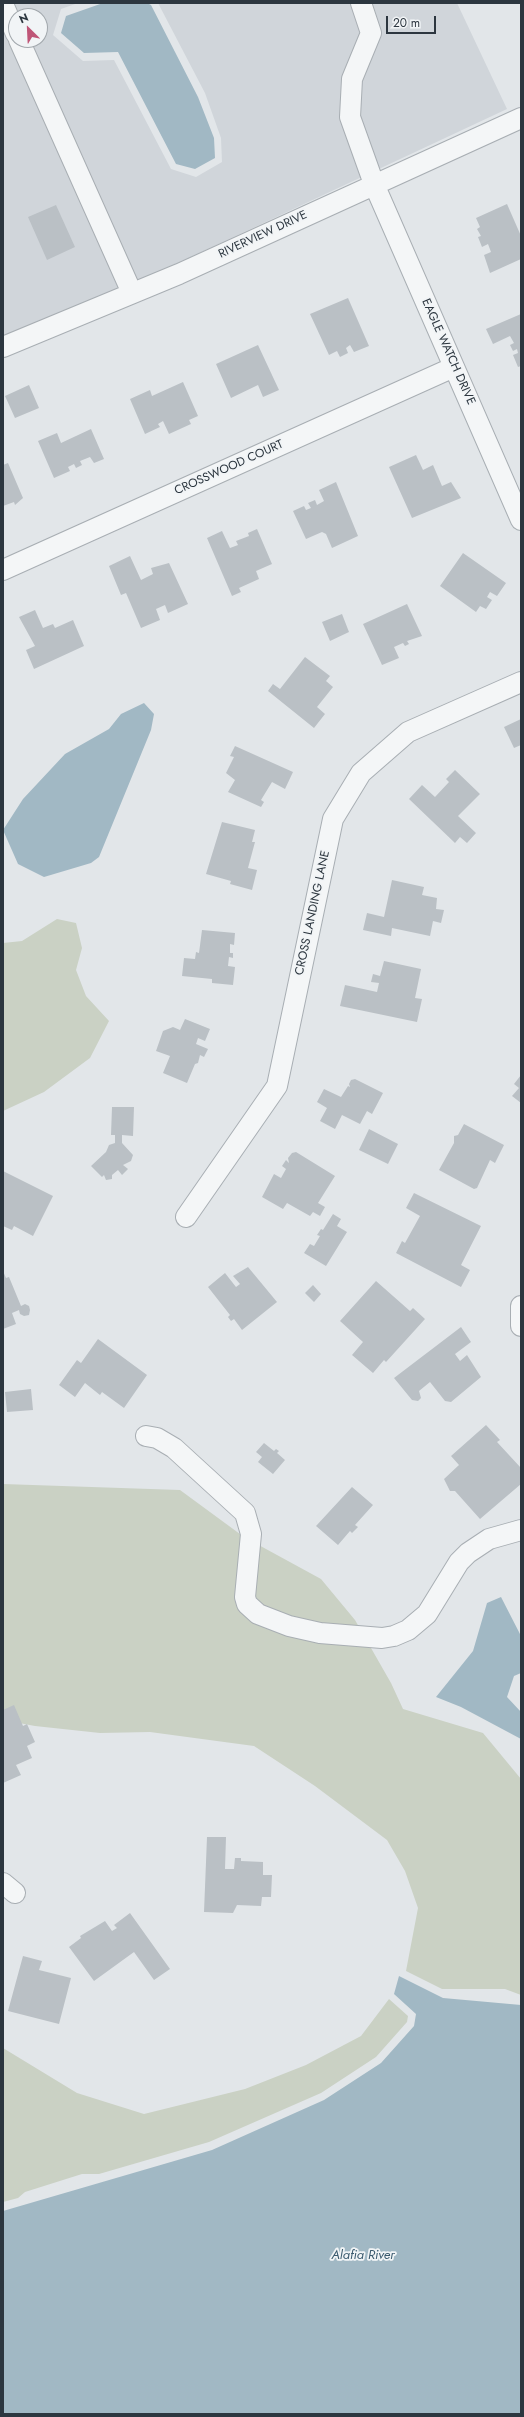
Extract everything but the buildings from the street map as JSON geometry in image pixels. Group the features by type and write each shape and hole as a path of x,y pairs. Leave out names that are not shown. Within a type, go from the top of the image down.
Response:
{"street":[{"name":"EAGLE WATCH DRIVE","path":"361,3 371,33 352,79 350,117 374,184 521,520"},
{"path":"3,4 8,16"},
{"path":"23,48 132,293"},
{"name":"RIVERVIEW DRIVE","path":"3,348 179,274 521,118"},
{"name":"CROSSWOOD COURT","path":"3,570 454,367"},
{"name":"CROSS LANDING LANE","path":"186,1217 277,1086 333,819 357,779 361,773 408,732 521,682"},
{"path":"521,1306 521,1326"},
{"path":"146,1436 157,1438 174,1448 245,1513 251,1534 246,1582 246,1604 258,1614 289,1626 320,1634 382,1638 394,1636 408,1630 427,1614 459,1562 468,1553 489,1538 519,1537"}],"shaded area":[{"path":"3,3 78,3 61,9 53,35 83,61 114,60 171,169 196,177 222,162 221,138 205,93 158,3 457,3 507,109 3,345"},
{"path":"57,919 76,923 82,948 76,970 86,996 109,1021 90,1058 44,1092 3,1111 3,943 22,941"},
{"path":"3,1484 180,1490 244,1537 321,1579 355,1620 391,1683 403,1709 483,1733 521,1779 521,1995 505,1989 442,1989 406,1971 418,1908 405,1871 387,1840 315,1786 254,1746 150,1732 100,1733 35,1726 3,1720"},
{"path":"389,1999 408,2016 407,2022 376,2057 321,2093 209,2142 99,2174 82,2174 25,2192 18,2198 3,2202 3,2048 77,2093 144,2114 245,2089 306,2065 361,2036"}],"water":[{"path":"103,3 147,3 151,5 198,97 214,138 215,158 195,169 176,164 118,52 84,53 61,33 66,16"},
{"path":"144,703 154,714 151,730 99,857 91,863 44,877 18,864 3,830 23,799 65,754 109,729 121,714"},
{"path":"501,1597 521,1636 521,1673 514,1676 507,1697 521,1712 521,1739 461,1707 436,1697 473,1651 487,1603"},
{"name":"Alafia River","path":"399,1976 443,1998 521,2005 521,2414 3,2414 3,2211 212,2150 324,2100 381,2063 414,2026 416,2014 394,1994"}]}
